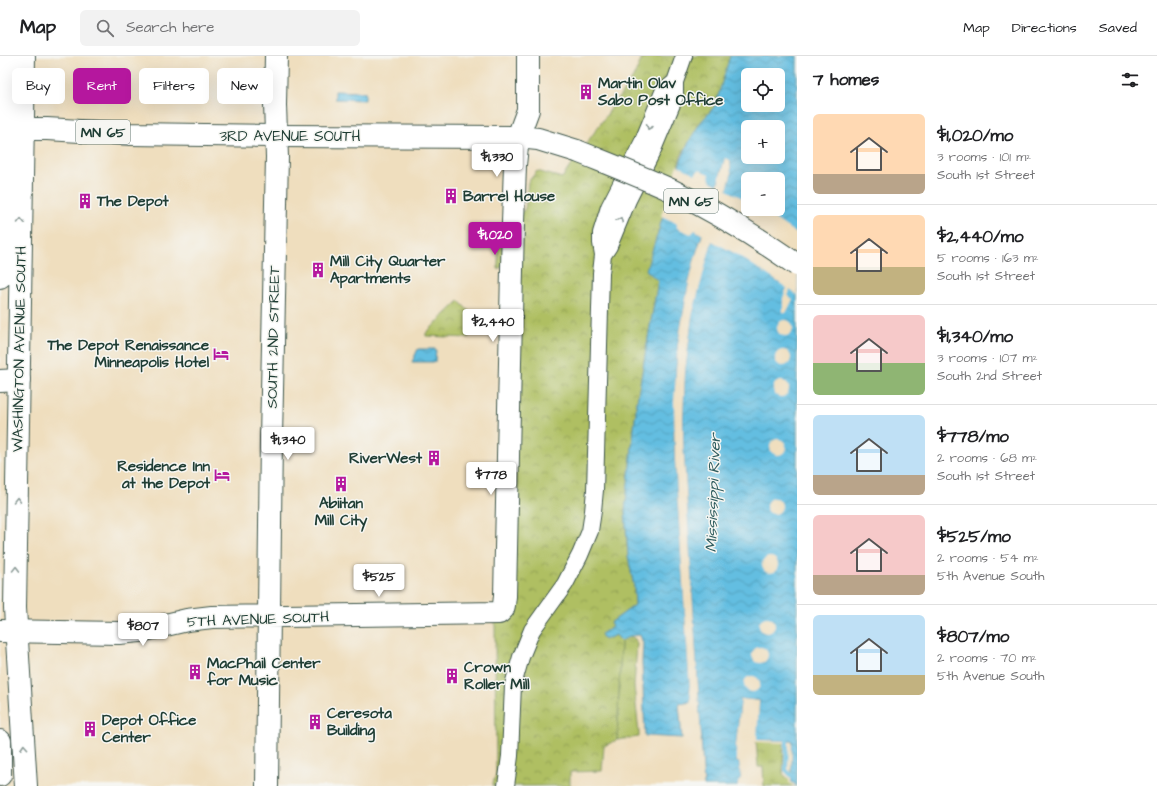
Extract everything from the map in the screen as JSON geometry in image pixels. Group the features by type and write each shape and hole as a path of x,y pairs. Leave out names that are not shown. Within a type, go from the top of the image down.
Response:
{"main road":[{"name":"WASHINGTON AVENUE SOUTH","path":"3,56 8,129 9,381 15,600 8,631 26,786"},
{"name":"WASHINGTON AVENUE SOUTH","path":"0,276 8,129 24,56"},
{"name":"SOUTH 2ND STREET","path":"267,786 276,173 276,56"},
{"path":"518,137 528,110 528,56"},
{"name":"3RD AVENUE SOUTH","path":"8,129 47,129 130,134 518,137 538,139 578,151 688,199 746,231 797,265"},
{"name":"5TH AVENUE SOUTH","path":"8,631 119,633 187,620 206,618 499,613 504,605 505,596 511,290 515,165 518,137"},
{"path":"0,741 0,775"}],"street":[{"path":"506,786 510,756 513,685 521,657 532,630 565,584 590,532 595,490 601,273 603,255 601,233 610,206 642,143 663,92 674,82 684,56"}],"green space":[{"path":"643,56 731,56 715,106 700,123 681,156 647,270 658,281 637,401 625,511 628,556 634,587 635,605 610,623 621,641 617,740 604,746 602,771 570,772 570,786 492,786 496,774 495,624 521,256 498,269 498,233 525,209 528,182 537,171 562,178 634,76"},
{"path":"459,301 471,313 468,338 426,336 426,333"},
{"path":"630,636 635,639 637,644 634,686 639,737 617,740 621,641"},
{"path":"756,740 784,741 783,774 796,786 764,786 763,767 758,767"}],"water":[{"name":"Mississippi River","path":"730,56 797,56 797,786 791,782 792,741 756,740 759,701 741,699 736,746 737,762 739,762 741,779 738,786 704,786 683,441 683,417 685,371 692,315 731,175 730,160 724,161 695,258 678,344 674,435 691,702 679,704 682,738 645,736 642,662 643,643 640,635 630,636 621,641 616,635 604,640 601,634 612,627 610,623 635,605 634,587 628,556 625,511 637,401 658,281 646,270 681,160 700,123 715,106"},
{"path":"335,91 365,92 365,100 335,99"},
{"path":"418,349 436,349 435,362 412,362"}],"pier":[{"path":"725,158 730,160 731,175 727,190 741,197 741,216 770,216 797,234 797,295 790,290 788,296 793,299 786,313 783,312 783,298 787,288 738,255 712,241 692,316 685,371 683,417 683,441 701,739 699,739 681,441 682,392 690,315 729,175 728,162 726,161 690,288 680,344 676,402 677,460 693,702 691,704 675,460 674,402 678,344 688,288 695,258 703,235 695,230 691,234 677,228 677,223 661,216 677,165 695,174 699,170 709,174 710,181 718,185"},
{"path":"785,320 791,322 793,328 791,334 785,336 779,334 777,328 779,322"},
{"path":"783,350 789,352 791,358 789,364 783,366 777,364 775,358 777,352"},
{"path":"781,381 787,383 789,389 787,395 781,397 775,395 773,389 775,383"},
{"path":"778,439 784,441 786,447 784,453 778,455 772,453 770,447 772,441"},
{"path":"774,498 780,500 782,506 780,512 774,514 768,512 766,506 768,500"},
{"path":"770,557 776,559 778,565 776,571 770,573 764,571 762,565 764,559"},
{"path":"767,617 773,619 775,625 773,631 767,633 761,631 759,625 761,619"},
{"path":"760,647 766,649 768,655 766,661 760,663 754,661 752,655 754,649"},
{"path":"752,676 758,678 760,684 758,690 752,692 746,690 744,684 746,678"},
{"path":"741,699 759,701 757,740 792,741 791,782 796,786 793,786 789,782 790,743 755,742 757,703 743,701 738,746 743,779 740,786 738,786 741,778 739,762 737,762 736,746"}],"waterway":[{"path":"787,740 786,770 792,776"}],"place":[{"name":"Martin Olav Sabo Post Office","path":"586,92"},
{"name":"Barrel House","path":"451,196"},
{"name":"The Depot","path":"85,201"},
{"name":"Mill City Quarter Apartments","path":"318,270"},
{"name":"The Depot Renaissance Minneapolis Hotel","path":"221,354"},
{"name":"RiverWest","path":"434,458"},
{"name":"Residence Inn at the Depot","path":"222,475"},
{"name":"Abiitan Mill City","path":"341,484"},
{"name":"MacPhail Center for Music","path":"195,672"},
{"name":"Crown Roller Mill","path":"452,676"},
{"name":"Ceresota Building","path":"315,722"},
{"name":"Depot Office Center","path":"90,729"}]}
